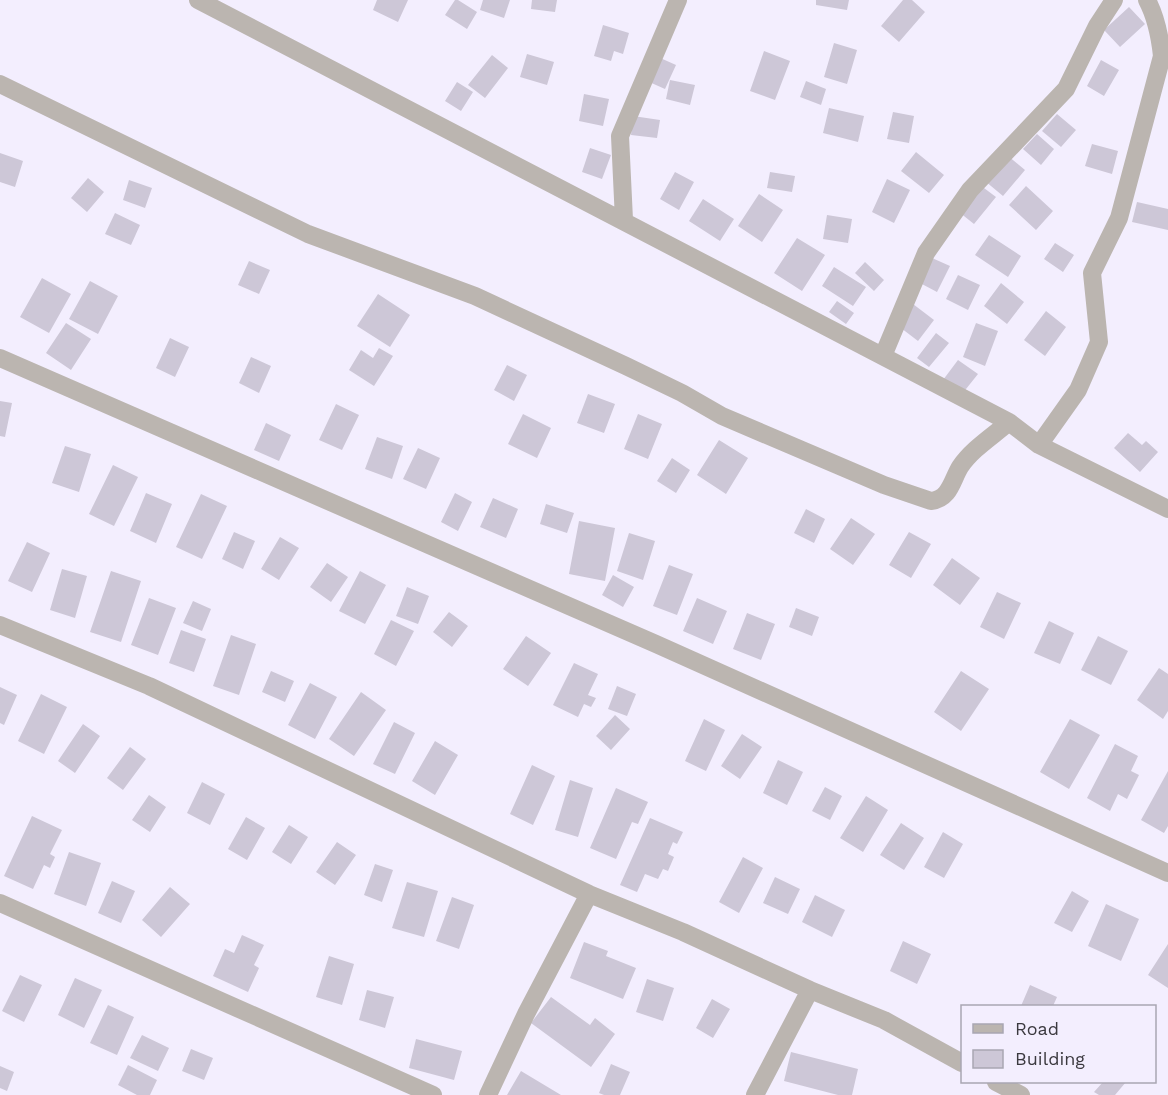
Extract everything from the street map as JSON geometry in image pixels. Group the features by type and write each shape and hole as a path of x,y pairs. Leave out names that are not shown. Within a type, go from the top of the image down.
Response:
{"street":[{"path":"198,0 1009,422 1039,445 1168,509"},
{"path":"624,220 620,136 678,0"},
{"path":"883,356 926,253 970,190 1066,89 1097,26 1114,0"},
{"path":"1039,445 1078,390 1099,342 1092,273 1119,218 1162,56 1157,29 1147,0"},
{"path":"0,84 308,234 475,296 682,393 722,416 884,485 931,501 938,500 945,495 970,454 1009,422"},
{"path":"0,358 656,644 1168,873"},
{"path":"0,625 150,686 589,894 683,932 810,990 884,1020 961,1062"},
{"path":"488,1095 526,1014 589,894"},
{"path":"0,903 433,1095"},
{"path":"755,1095 810,990"},
{"path":"998,1083 1021,1095"}],"building":[{"path":"377,0 408,0 398,22 373,10"},
{"path":"455,0 477,12 467,29 445,15"},
{"path":"483,0 510,0 504,18 480,10"},
{"path":"532,0 557,0 555,12 531,9"},
{"path":"816,0 849,0 847,10 816,5"},
{"path":"903,0 912,0 925,12 899,42 881,26"},
{"path":"1129,7 1145,24 1120,47 1104,30"},
{"path":"603,25 629,33 623,54 614,51 611,61 594,56"},
{"path":"834,43 857,50 847,84 824,77"},
{"path":"764,51 790,61 775,100 750,91"},
{"path":"527,54 554,62 547,85 520,77"},
{"path":"492,55 508,68 485,98 468,85"},
{"path":"658,57 676,65 665,89 647,81"},
{"path":"1101,60 1119,70 1104,96 1087,86"},
{"path":"670,80 695,85 690,105 666,99"},
{"path":"806,81 826,89 821,105 800,97"},
{"path":"457,82 473,92 461,111 445,101"},
{"path":"584,94 609,99 603,126 579,121"},
{"path":"829,108 864,116 858,142 823,133"},
{"path":"893,112 914,116 909,143 887,139"},
{"path":"1057,114 1076,130 1061,147 1042,131"},
{"path":"633,116 660,120 657,138 631,135"},
{"path":"1037,134 1054,149 1041,165 1023,149"},
{"path":"1092,144 1118,151 1112,174 1085,166"},
{"path":"590,148 611,155 602,179 582,172"},
{"path":"916,152 944,175 929,193 901,171"},
{"path":"0,153 23,161 15,187 0,182"},
{"path":"1007,155 1025,170 1003,196 985,181"},
{"path":"675,172 694,182 679,210 660,199"},
{"path":"770,172 795,176 792,192 767,188"},
{"path":"88,178 104,192 87,212 71,198"},
{"path":"887,179 910,190 894,223 872,212"},
{"path":"129,180 152,188 145,208 123,200"},
{"path":"980,185 996,197 974,224 959,212"},
{"path":"1026,186 1053,211 1036,230 1009,205"},
{"path":"759,194 783,210 762,242 738,226"},
{"path":"703,199 734,219 720,241 689,221"},
{"path":"1137,202 1168,209 1168,230 1132,222"},
{"path":"115,213 140,225 131,245 105,234"},
{"path":"827,215 852,219 848,243 823,239"},
{"path":"989,235 1021,256 1008,277 975,255"},
{"path":"797,238 825,255 802,291 774,273"},
{"path":"1055,243 1074,255 1063,272 1044,259"},
{"path":"932,258 950,266 937,292 920,283"},
{"path":"249,261 270,270 259,294 238,285"},
{"path":"865,262 884,280 874,291 855,273"},
{"path":"834,267 866,287 853,306 822,286"},
{"path":"958,275 980,285 968,310 946,299"},
{"path":"42,278 71,294 49,333 20,317"},
{"path":"90,281 118,296 98,334 69,319"},
{"path":"1001,283 1024,302 1007,324 984,306"},
{"path":"378,294 410,315 390,347 357,326"},
{"path":"837,301 854,313 846,324 829,312"},
{"path":"913,304 934,320 918,341 897,325"},
{"path":"1046,311 1066,327 1045,356 1024,340"},
{"path":"66,323 91,339 71,370 46,353"},
{"path":"976,323 998,331 985,366 963,357"},
{"path":"936,333 949,343 929,367 917,358"},
{"path":"170,338 189,347 175,377 156,368"},
{"path":"379,348 393,356 374,386 349,370 361,350 373,358"},
{"path":"251,357 271,366 259,393 239,383"},
{"path":"958,360 978,374 962,394 943,380"},
{"path":"507,365 527,375 514,401 494,390"},
{"path":"588,394 615,404 604,433 577,423"},
{"path":"0,401 12,403 5,437 0,436"},
{"path":"336,404 359,415 342,450 319,440"},
{"path":"523,414 551,428 537,458 508,444"},
{"path":"638,414 662,424 648,459 624,449"},
{"path":"266,423 291,435 279,461 254,450"},
{"path":"1128,433 1142,445 1146,441 1158,452 1140,472 1114,448"},
{"path":"377,437 403,446 392,479 365,469"},
{"path":"719,440 748,458 726,494 697,475"},
{"path":"65,446 91,454 79,492 52,483"},
{"path":"418,448 440,458 426,489 403,479"},
{"path":"672,458 690,470 676,493 657,481"},
{"path":"113,465 138,477 114,526 89,514"},
{"path":"146,493 172,504 156,543 130,531"},
{"path":"455,493 472,502 458,531 441,522"},
{"path":"201,494 227,506 202,559 176,547"},
{"path":"493,498 518,509 506,538 480,527"},
{"path":"546,504 574,513 567,533 540,524"},
{"path":"806,509 825,519 814,543 794,533"},
{"path":"851,518 875,534 853,565 830,549"},
{"path":"579,521 615,528 605,581 569,574"},
{"path":"234,532 255,541 243,569 222,559"},
{"path":"909,532 931,544 911,578 889,565"},
{"path":"629,533 655,541 643,580 617,571"},
{"path":"280,537 299,548 279,580 261,569"},
{"path":"27,542 50,553 32,592 8,581"},
{"path":"952,558 980,578 960,605 933,585"},
{"path":"327,563 348,577 331,602 310,587"},
{"path":"669,565 693,574 677,615 653,606"},
{"path":"62,569 87,576 75,618 50,610"},
{"path":"111,571 141,581 121,642 90,632"},
{"path":"360,571 386,585 365,624 339,611"},
{"path":"613,575 634,587 623,607 602,595"},
{"path":"407,587 429,596 418,624 396,616"},
{"path":"997,592 1021,603 1004,639 980,627"},
{"path":"149,598 176,608 158,655 131,645"},
{"path":"697,598 727,611 713,644 683,631"},
{"path":"193,601 211,609 202,631 183,623"},
{"path":"796,608 819,617 812,636 789,627"},
{"path":"449,612 468,626 452,647 433,632"},
{"path":"747,613 775,624 761,660 733,649"},
{"path":"391,620 414,631 396,666 374,654"},
{"path":"1049,621 1074,633 1060,664 1034,653"},
{"path":"181,630 206,639 194,672 169,663"},
{"path":"231,635 256,644 239,695 213,686"},
{"path":"526,636 551,653 528,686 503,669"},
{"path":"1098,636 1128,651 1111,685 1081,670"},
{"path":"574,663 598,674 588,695 596,698 591,707 584,704 578,717 553,705"},
{"path":"1159,668 1168,674 1168,711 1163,719 1137,700"},
{"path":"271,671 294,681 285,702 262,692"},
{"path":"961,671 989,689 961,731 934,712"},
{"path":"310,683 337,697 315,739 288,725"},
{"path":"617,686 636,694 627,716 608,709"},
{"path":"0,687 17,695 4,725 0,723"},
{"path":"361,692 386,710 354,756 329,739"},
{"path":"41,694 67,707 44,754 18,741"},
{"path":"615,715 630,729 611,750 596,736"},
{"path":"704,719 725,730 706,771 685,761"},
{"path":"1070,719 1100,735 1069,789 1040,772"},
{"path":"394,722 415,733 395,774 373,764"},
{"path":"83,724 100,736 75,773 58,761"},
{"path":"742,734 762,747 740,779 721,766"},
{"path":"435,741 458,755 435,795 412,781"},
{"path":"1115,744 1138,756 1131,771 1139,775 1127,799 1118,794 1110,811 1087,798"},
{"path":"130,747 146,759 123,790 107,778"},
{"path":"778,760 803,772 787,805 763,793"},
{"path":"532,765 555,776 533,825 510,814"},
{"path":"1168,771 1168,826 1164,833 1141,820"},
{"path":"570,780 593,788 578,837 555,830"},
{"path":"202,782 225,794 210,825 187,813"},
{"path":"825,787 842,796 830,820 812,811"},
{"path":"616,788 648,802 638,824 632,822 616,859 590,848"},
{"path":"149,795 166,807 150,832 132,820"},
{"path":"866,796 888,810 863,852 840,838"},
{"path":"32,816 62,830 50,854 55,857 50,868 44,865 33,889 4,876"},
{"path":"246,817 265,828 247,860 228,849"},
{"path":"650,818 683,832 677,844 673,842 668,854 674,857 668,871 663,869 658,879 645,874 637,892 620,885"},
{"path":"901,823 924,838 904,870 880,855"},
{"path":"289,825 308,837 291,864 272,852"},
{"path":"943,832 963,844 944,878 924,867"},
{"path":"337,842 356,855 335,885 316,872"},
{"path":"69,852 101,863 86,906 54,894"},
{"path":"743,857 763,868 739,913 719,902"},
{"path":"375,864 393,870 382,902 364,895"},
{"path":"775,877 800,889 788,914 763,903"},
{"path":"112,881 135,891 121,923 98,913"},
{"path":"407,882 438,891 424,937 392,928"},
{"path":"170,887 190,904 161,937 142,920"},
{"path":"1072,891 1089,901 1072,932 1054,923"},
{"path":"815,895 845,910 832,937 802,922"},
{"path":"452,897 474,905 459,949 436,941"},
{"path":"1106,904 1139,919 1121,961 1088,946"},
{"path":"242,935 264,945 254,965 259,968 248,992 213,976 225,949 234,953"},
{"path":"903,941 931,954 917,984 890,971"},
{"path":"584,942 608,951 606,956 636,968 623,999 570,978"},
{"path":"1168,944 1168,988 1148,975"},
{"path":"329,956 354,964 342,1005 316,997"},
{"path":"20,975 42,985 24,1022 2,1011"},
{"path":"75,978 102,990 84,1028 58,1015"},
{"path":"647,979 674,988 663,1021 636,1012"},
{"path":"1030,985 1057,997 1053,1005 1021,1005"},
{"path":"367,990 394,997 385,1028 359,1020"},
{"path":"551,997 590,1025 595,1018 615,1034 591,1067 531,1023"},
{"path":"712,999 730,1009 713,1038 696,1028"},
{"path":"108,1005 134,1017 117,1055 90,1043"},
{"path":"142,1035 169,1048 158,1071 130,1058"},
{"path":"416,1039 462,1051 454,1080 409,1068"},
{"path":"191,1049 213,1058 204,1080 182,1071"},
{"path":"791,1052 858,1069 852,1095 838,1095 784,1081"},
{"path":"611,1064 630,1072 620,1095 599,1093"},
{"path":"128,1065 157,1080 150,1095 137,1095 118,1085"},
{"path":"0,1066 14,1072 7,1091 0,1088"},
{"path":"521,1071 561,1095 507,1095"},
{"path":"1102,1083 1125,1083 1115,1095 1099,1095 1094,1092"}]}
